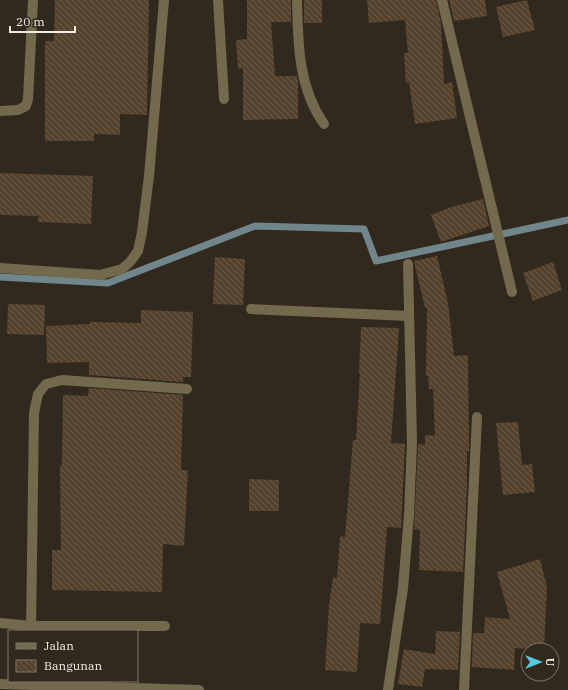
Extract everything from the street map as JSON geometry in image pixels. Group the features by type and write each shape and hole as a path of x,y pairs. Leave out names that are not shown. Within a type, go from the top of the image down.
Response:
{"street":[{"path":"0,111 18,110 26,106 28,99 34,0"},
{"path":"0,268 100,275 122,269 130,262 138,251 142,232 149,176 164,0"},
{"path":"218,0 224,99"},
{"path":"297,0 298,40 302,74 308,95 316,112 324,124"},
{"path":"442,0 512,292"},
{"path":"388,690 403,588 409,515 412,443 408,264"},
{"path":"251,309 409,316"},
{"path":"32,628 34,412 38,394 46,384 62,380 187,389"},
{"path":"464,690 477,416"},
{"path":"0,623 32,628 164,626"},
{"path":"0,684 29,683 47,688 199,690"}],"building":[{"path":"55,0 149,0 147,115 120,114 120,135 94,134 94,141 45,141 45,41 54,41"},
{"path":"247,0 291,0 291,22 271,22 275,76 297,76 298,119 243,120 243,68 238,69 236,40 247,39"},
{"path":"304,0 322,0 322,23 304,23"},
{"path":"367,0 436,0 441,23 444,84 452,82 457,118 415,124 409,83 406,83 404,53 408,53 405,20 369,23"},
{"path":"449,0 485,0 487,16 454,21"},
{"path":"527,0 535,30 503,37 496,7"},
{"path":"0,173 93,176 91,224 38,222 39,216 0,215"},
{"path":"483,199 489,226 441,242 431,215 451,207"},
{"path":"437,256 448,303 454,356 468,355 469,451 467,451 463,572 419,570 420,530 414,529 418,444 425,445 425,435 435,436 433,389 429,389 428,376 426,376 427,308 425,308 414,261"},
{"path":"215,257 245,259 243,305 213,304"},
{"path":"553,262 562,290 533,301 523,273"},
{"path":"8,304 45,305 44,335 7,334"},
{"path":"141,310 193,312 191,377 183,377 183,382 89,375 89,362 47,363 46,326 90,324 90,322 141,323"},
{"path":"361,327 399,328 391,443 405,444 401,528 387,527 380,624 360,623 357,672 325,670 329,605 333,577 337,578 340,536 345,537 353,440 356,440"},
{"path":"89,388 183,395 181,470 188,470 184,546 163,544 162,592 52,590 52,550 61,550 60,465 62,465 63,395 88,396"},
{"path":"518,422 522,465 532,464 535,492 503,495 496,423"},
{"path":"249,479 279,480 279,511 249,511"},
{"path":"540,559 547,587 544,642 520,642 520,648 515,648 514,670 472,667 473,633 484,633 485,617 510,619 497,572"},
{"path":"436,631 460,632 458,670 425,669 422,687 398,684 404,649 435,654"}],"waterway":[{"path":"0,277 108,283 255,226 364,229 376,261 568,220"}]}
